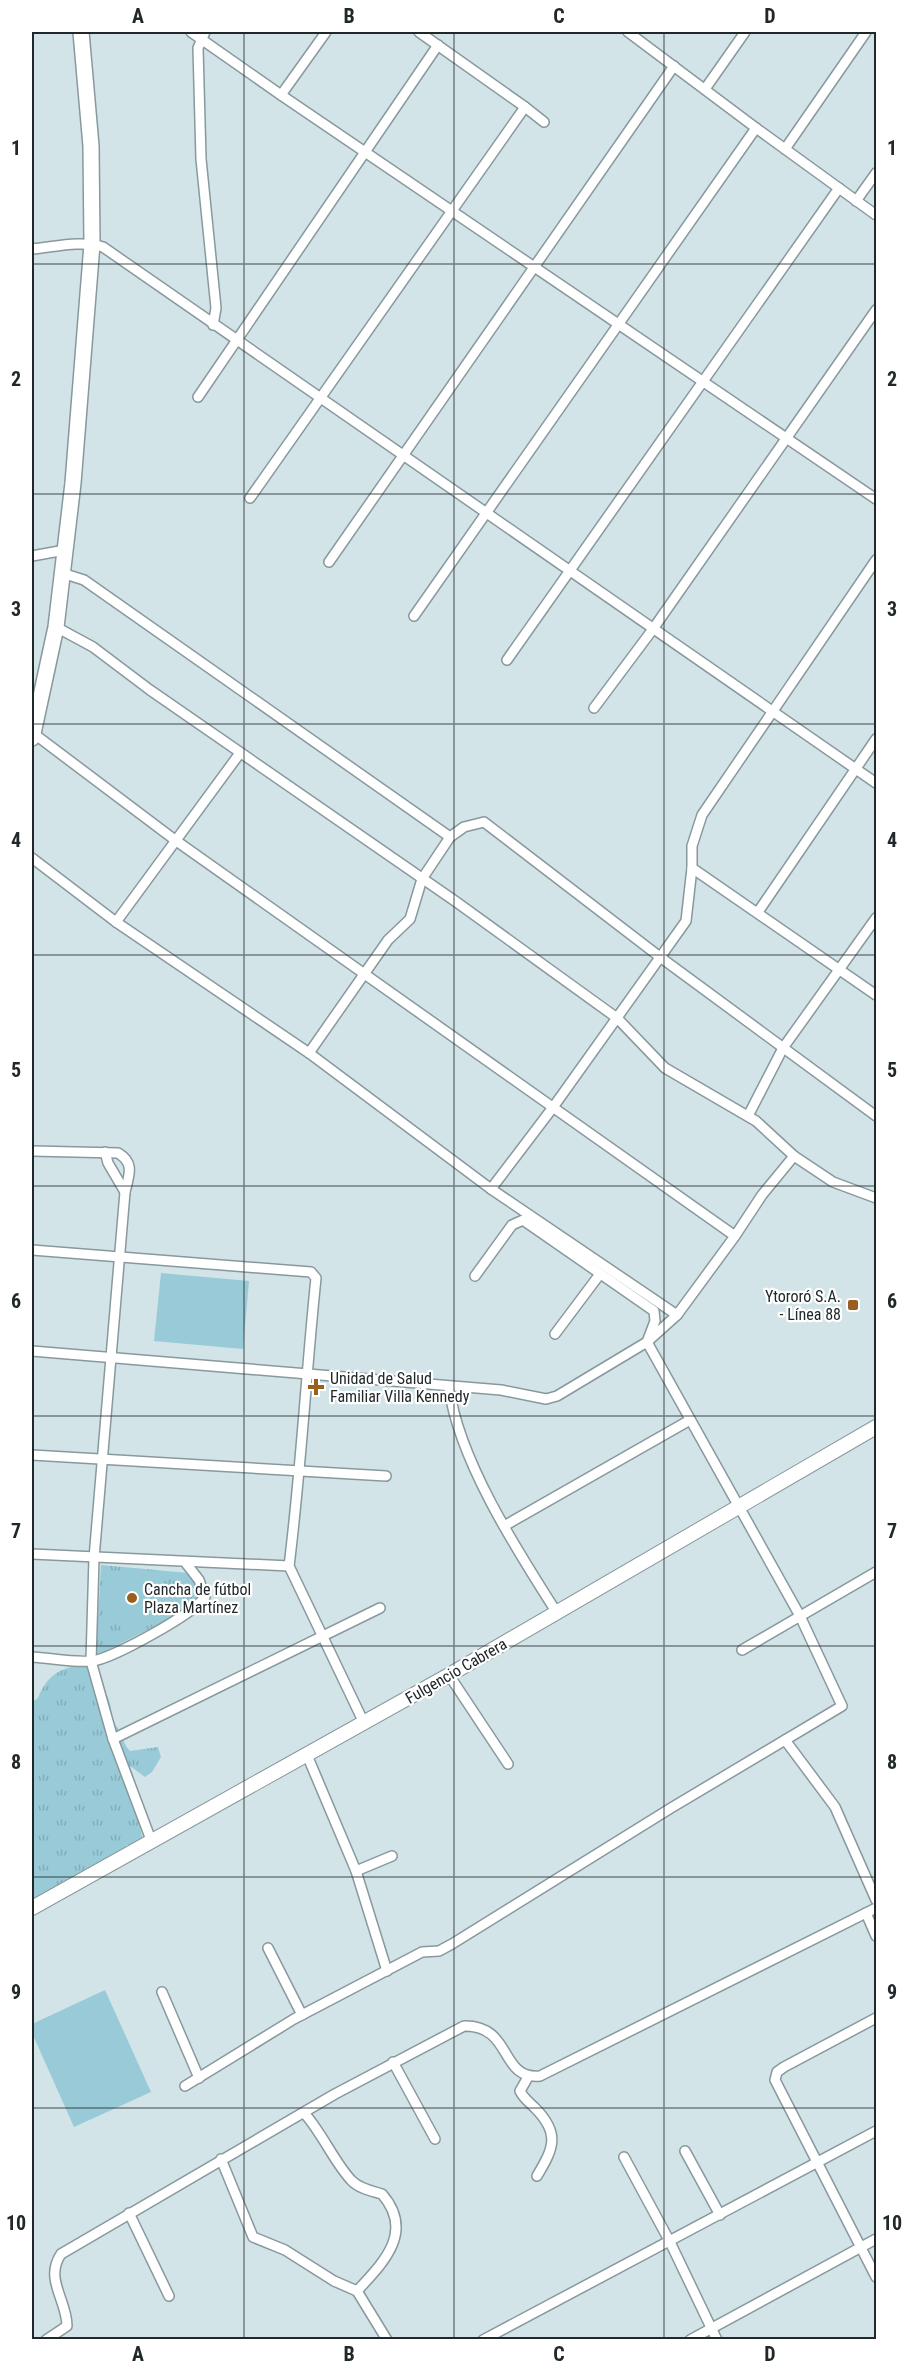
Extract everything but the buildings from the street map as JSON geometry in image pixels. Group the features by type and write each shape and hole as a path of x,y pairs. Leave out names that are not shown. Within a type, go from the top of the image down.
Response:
{"main road":[{"path":"33,731 56,627 92,244 91,146 81,32"},
{"name":"Fulgencio Cabrera","path":"32,1908 556,1614 739,1509 876,1426"}],"street":[{"path":"191,32 202,35 281,95 876,499"},
{"path":"281,95 326,32"},
{"path":"418,32 544,122"},
{"path":"628,32 876,215"},
{"path":"705,89 746,32"},
{"path":"785,149 866,32"},
{"path":"202,35 198,48 201,159 215,300 213,325"},
{"path":"198,397 438,45"},
{"path":"329,562 674,66"},
{"path":"250,498 525,107"},
{"path":"414,616 756,128"},
{"path":"856,201 876,173"},
{"path":"507,660 570,573 701,381 839,188"},
{"path":"32,249 92,244 103,248 876,783"},
{"path":"594,708 653,629 785,437 876,310"},
{"path":"32,556 65,550"},
{"path":"491,1189 554,1106 686,921 692,846 702,815 876,560"},
{"path":"62,573 84,580 450,837"},
{"path":"56,627 93,646 150,690 617,1018 665,1068 690,1085 748,1116 794,1156 833,1182 876,1198"},
{"path":"33,731 175,840 735,1236"},
{"path":"758,912 876,739"},
{"path":"116,922 240,753"},
{"path":"309,1053 388,940 410,919 422,879 450,837 464,827 484,822 660,957 876,1116"},
{"path":"32,858 116,922 309,1053 491,1189 677,1315"},
{"path":"692,868 876,995"},
{"path":"748,1116 783,1048 876,918"},
{"path":"32,1151 118,1154 129,1162 131,1170 125,1191 94,1558 91,1661 113,1738 150,1840"},
{"path":"105,1152 108,1163 125,1191"},
{"path":"32,1351 306,1376 501,1390 546,1399 557,1396 647,1342 677,1315 762,1195 794,1156"},
{"path":"475,1276 507,1231 520,1220 655,1313 655,1321 647,1342"},
{"path":"32,1250 120,1259 224,1264 311,1272 316,1278 306,1376 301,1473 289,1566 364,1723"},
{"path":"555,1334 600,1274"},
{"path":"185,2086 302,2015 422,1952 439,1951 452,1944 671,1808 842,1706 800,1616 647,1342"},
{"path":"449,1387 451,1408 465,1450 504,1526 556,1614"},
{"path":"504,1526 690,1419"},
{"path":"32,1455 301,1473 386,1476"},
{"path":"32,1554 289,1566"},
{"path":"32,1657 91,1661 128,1648 204,1600 203,1587 185,1562"},
{"path":"742,1650 876,1572"},
{"path":"113,1738 380,1608"},
{"path":"449,1675 508,1764"},
{"path":"785,1740 835,1807 876,1900"},
{"path":"307,1755 356,1871 387,1971"},
{"path":"356,1871 392,1856"},
{"path":"46,2340 67,2326 55,2282 56,2261 62,2254 221,2159 305,2114 393,2062 464,2026 480,2025 493,2033 519,2072 528,2077 540,2076 876,1908"},
{"path":"866,1913 876,1936"},
{"path":"268,1948 302,2015"},
{"path":"162,1992 199,2078"},
{"path":"876,2018 777,2072 775,2080 876,2277"},
{"path":"393,2062 435,2139"},
{"path":"528,2077 520,2091 525,2101 543,2118 552,2134 553,2149 537,2176"},
{"path":"305,2114 319,2130 352,2181 365,2189 382,2194 395,2216 396,2237 387,2260 357,2291"},
{"path":"483,2340 876,2131"},
{"path":"685,2151 720,2215"},
{"path":"624,2157 670,2242 717,2340"},
{"path":"221,2159 253,2237 285,2250 325,2276 357,2291 387,2340"},
{"path":"129,2213 169,2296"},
{"path":"690,2340 876,2239"}],"green space":[{"path":"161,1273 249,1281 243,1349 154,1341"},
{"path":"101,1565 189,1573 196,1583 200,1598 167,1620 96,1656"},
{"name":"Cancha de fútbol Plaza Martínez","path":"107,1571 157,1575 159,1620 106,1624"},
{"path":"97,1664 111,1707 111,1721 118,1728 118,1733 126,1746 130,1751 158,1747 161,1757 152,1772 145,1777 130,1766 142,1802 136,1811 143,1840 136,1846 126,1845 127,1859 66,1881 32,1914 32,1702 38,1698 48,1681 61,1670"},
{"path":"105,1990 151,2092 74,2127 32,2033 32,2024"}],"place":[{"name":"Ytororó S.A. - Línea 88","path":"853,1305"},
{"name":"Unidad de Salud Familiar Villa Kennedy","path":"316,1387"},
{"name":"Cancha de fútbol Plaza Martínez","path":"132,1598"}]}
